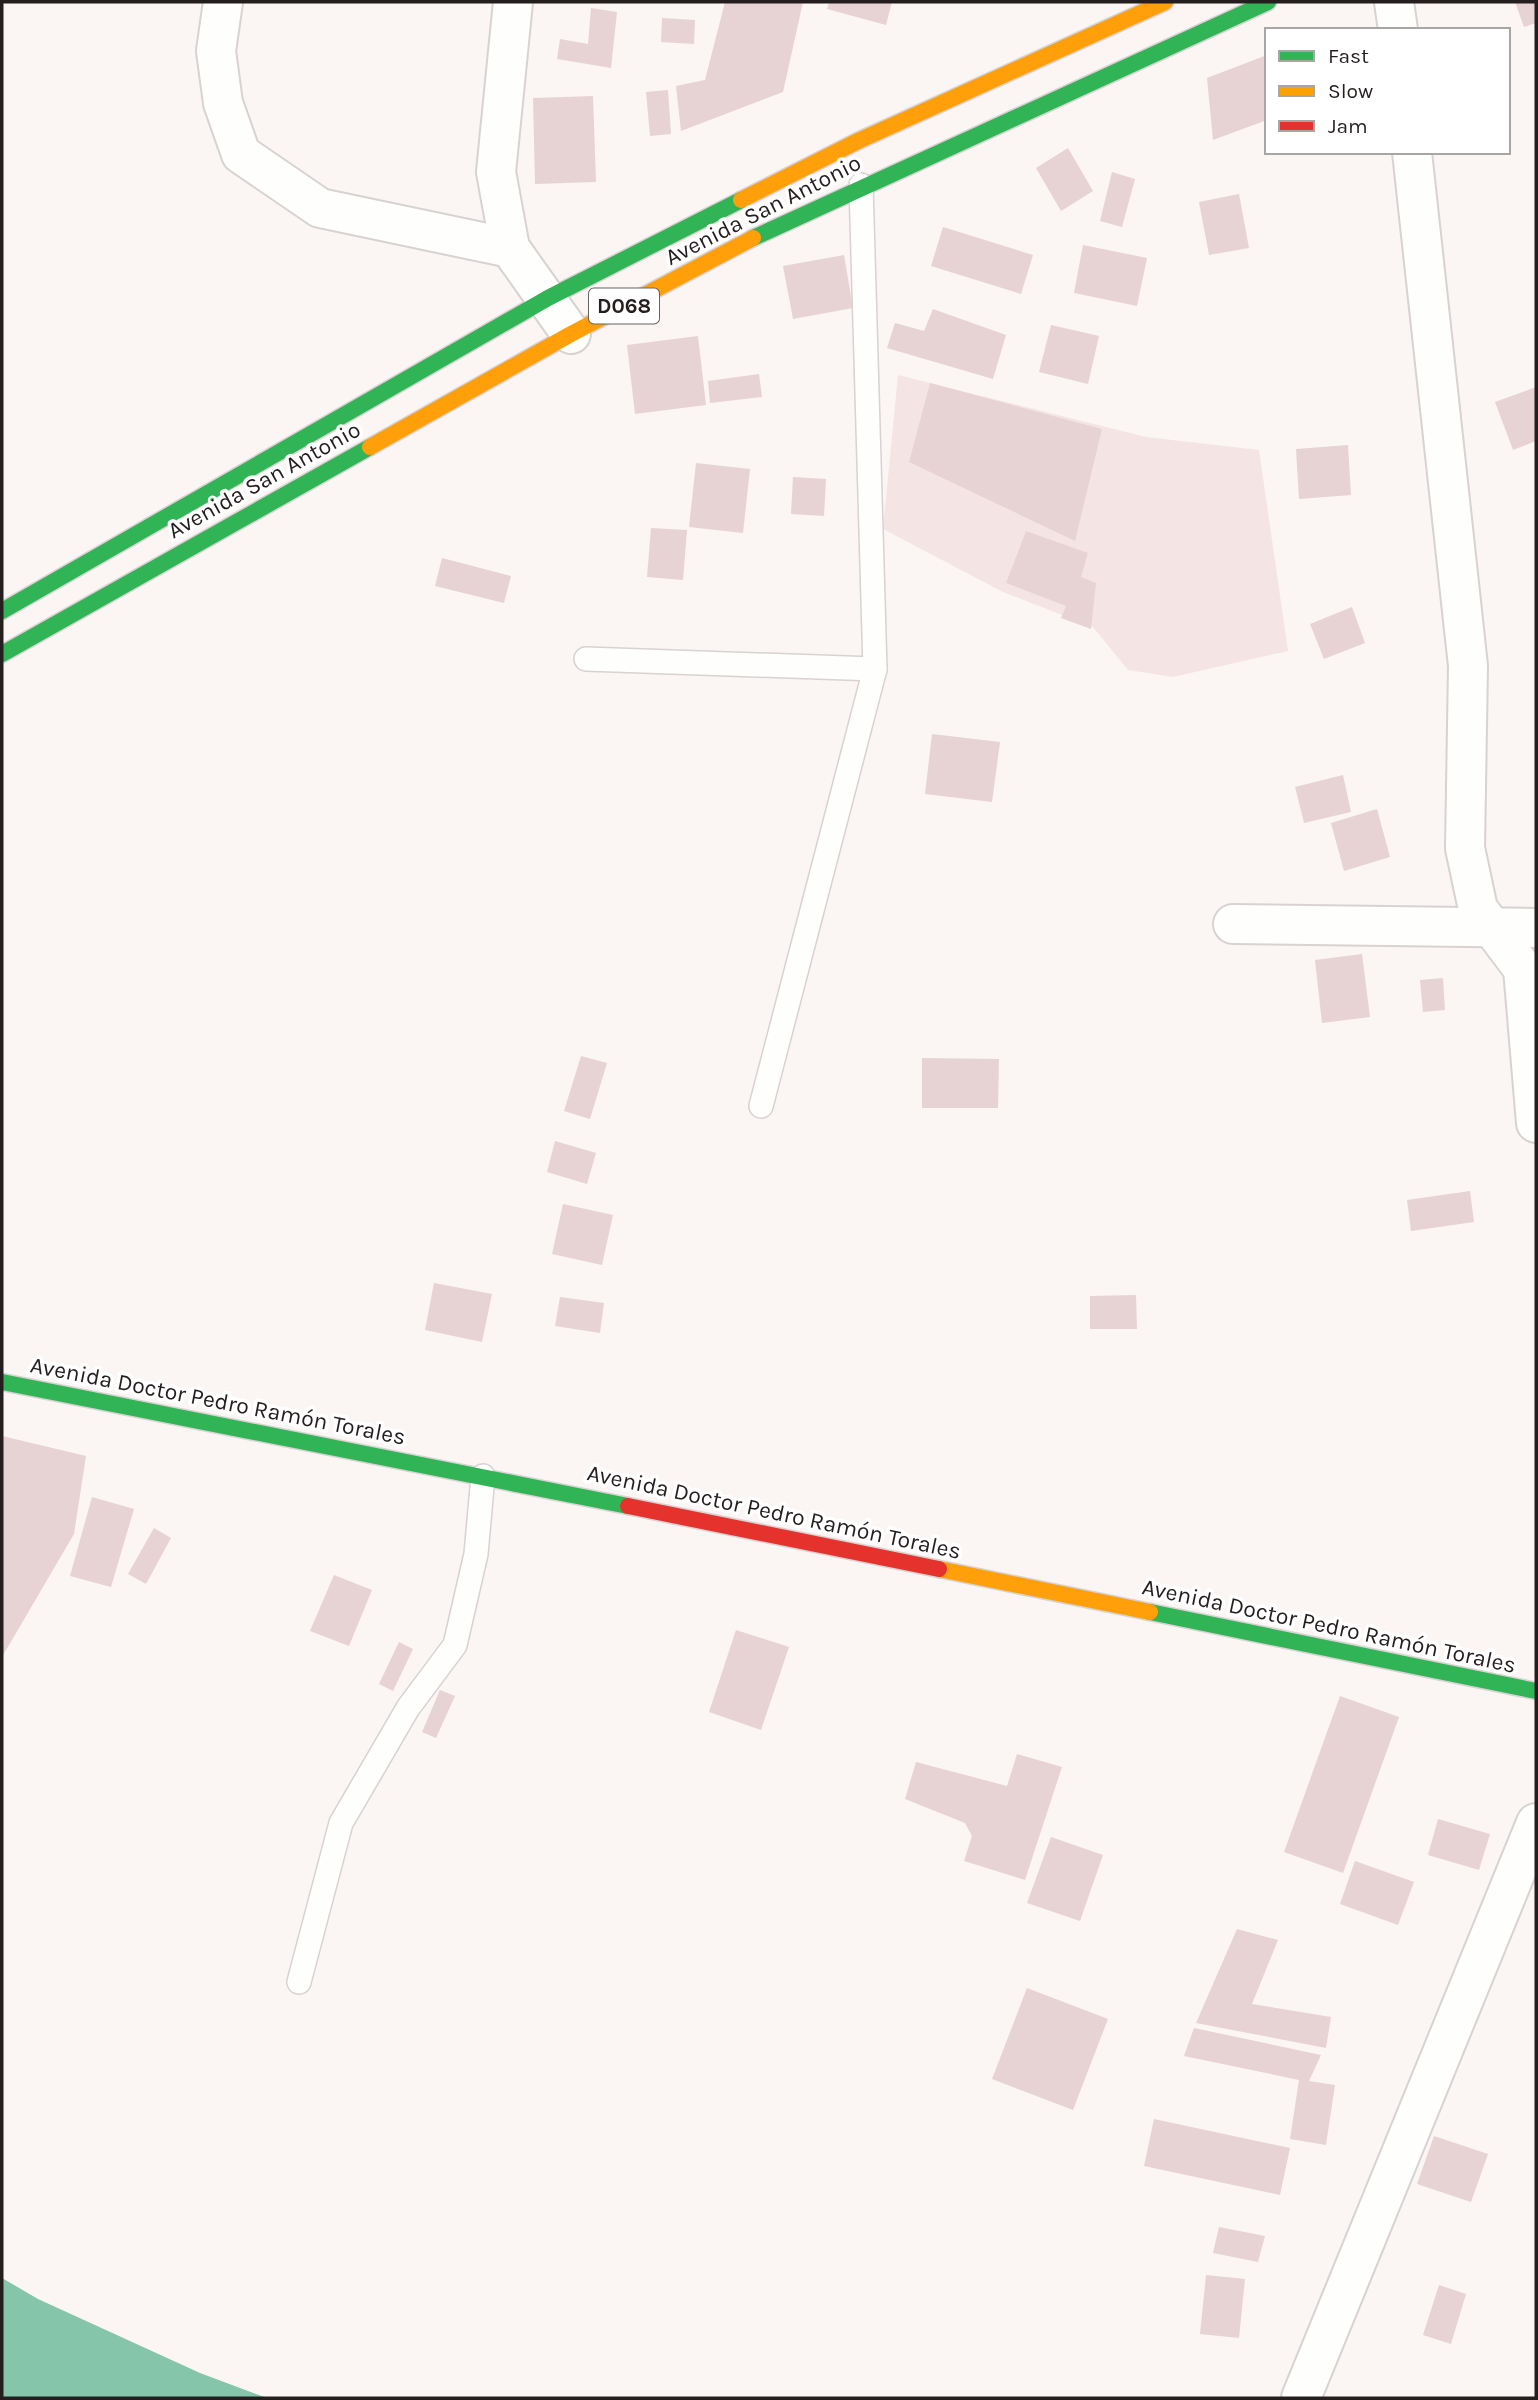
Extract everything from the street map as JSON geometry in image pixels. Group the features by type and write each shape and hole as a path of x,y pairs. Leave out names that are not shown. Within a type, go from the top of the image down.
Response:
{"main road":[{"name":"Avenida San Antonio","path":"2,611 548,298 858,141 1165,2"},
{"name":"Avenida San Antonio","path":"2,654 571,334 861,185 1268,2"},
{"name":"Avenida Doctor Pedro Ramón Torales","path":"2,1382 483,1476 1536,1691"}],"street":[{"path":"223,2 216,51 223,103 241,154 320,208 510,248"},
{"path":"513,2 496,172 510,248 571,334"},
{"path":"1394,2 1398,28"},
{"path":"1412,154 1468,666 1465,848 1478,909 1523,969 1536,1124"},
{"path":"1233,924 1536,928"},
{"path":"1301,2398 1536,1823"}],"lane":[{"path":"761,1106 874,669 861,185"},
{"path":"586,659 874,669"},
{"path":"299,1982 341,1822 408,1708 455,1645 476,1554 483,1476"}],"shaded area":[{"path":"898,375 1146,437 1259,450 1288,651 1173,677 1128,670 1093,627 1003,592 883,529"},
{"path":"2,2278 38,2299 200,2373 267,2398 2,2398"}],"building":[{"path":"725,2 803,2 783,92 681,131 676,86 705,80"},
{"path":"829,2 892,2 886,25 827,9"},
{"path":"1515,2 1536,2 1536,23 1524,27"},
{"path":"591,8 617,12 611,68 557,59 560,39 588,44"},
{"path":"662,18 695,20 694,44 661,42"},
{"path":"1265,56 1265,121 1213,140 1207,78"},
{"path":"668,90 671,134 650,136 646,92"},
{"path":"593,96 596,182 535,184 533,98"},
{"path":"1068,148 1093,191 1061,211 1036,168"},
{"path":"1112,172 1135,179 1122,227 1100,221"},
{"path":"1239,194 1249,248 1209,255 1199,202"},
{"path":"943,227 1033,255 1021,294 931,266"},
{"path":"1083,245 1147,258 1137,306 1074,293"},
{"path":"844,255 853,308 793,319 783,266"},
{"path":"933,309 1006,335 993,379 887,348 895,323 924,331"},
{"path":"1051,325 1099,336 1088,384 1039,372"},
{"path":"698,336 706,405 635,414 627,345"},
{"path":"759,374 762,397 710,403 708,381"},
{"path":"930,383 1102,429 1075,541 909,462"},
{"path":"1536,387 1536,441 1513,450 1495,402"},
{"path":"1348,445 1351,495 1299,499 1296,449"},
{"path":"696,463 750,469 743,533 689,527"},
{"path":"793,477 826,479 824,516 791,514"},
{"path":"651,528 687,530 683,580 647,577"},
{"path":"1026,531 1088,553 1081,577 1096,583 1091,629 1061,618 1066,606 1006,583"},
{"path":"442,558 511,576 504,603 435,586"},
{"path":"1352,607 1365,643 1324,659 1310,624"},
{"path":"932,734 1000,742 992,802 925,794"},
{"path":"1343,775 1351,812 1304,823 1295,787"},
{"path":"1377,809 1390,857 1344,871 1331,823"},
{"path":"1362,954 1370,1017 1322,1023 1315,960"},
{"path":"1443,978 1445,1010 1423,1012 1420,980"},
{"path":"581,1056 607,1063 590,1119 564,1111"},
{"path":"922,1058 999,1059 998,1108 922,1108"},
{"path":"555,1141 596,1153 587,1184 547,1172"},
{"path":"1470,1191 1474,1222 1411,1231 1407,1200"},
{"path":"563,1204 613,1215 602,1265 552,1254"},
{"path":"434,1283 492,1294 482,1342 425,1330"},
{"path":"1136,1295 1137,1329 1090,1329 1090,1296"},
{"path":"560,1297 604,1303 600,1333 555,1326"},
{"path":"2,1436 86,1456 74,1534 2,1657"},
{"path":"92,1497 134,1509 111,1587 70,1576"},
{"path":"154,1528 171,1538 146,1584 128,1574"},
{"path":"334,1575 372,1590 349,1646 310,1631"},
{"path":"736,1630 789,1647 761,1730 709,1712"},
{"path":"399,1642 413,1649 393,1691 379,1684"},
{"path":"440,1690 455,1696 436,1738 422,1732"},
{"path":"1340,1696 1399,1717 1343,1873 1284,1852"},
{"path":"1017,1754 1062,1767 1025,1880 964,1861 972,1836 965,1823 905,1799 916,1762 1007,1786"},
{"path":"1438,1819 1490,1834 1479,1870 1428,1855"},
{"path":"1051,1837 1103,1855 1080,1921 1027,1903"},
{"path":"1355,1861 1414,1882 1398,1925 1340,1904"},
{"path":"1237,1929 1278,1940 1252,2004 1331,2017 1326,2048 1196,2023"},
{"path":"1027,1988 1108,2019 1073,2110 992,2079"},
{"path":"1194,2028 1321,2055 1309,2081 1335,2085 1326,2145 1290,2139 1299,2080 1184,2056"},
{"path":"1154,2119 1290,2148 1280,2195 1144,2166"},
{"path":"1434,2136 1488,2154 1471,2202 1417,2184"},
{"path":"1219,2227 1265,2236 1258,2262 1213,2253"},
{"path":"1206,2275 1245,2279 1239,2338 1200,2334"},
{"path":"1439,2285 1466,2294 1451,2344 1423,2335"}],"traffic: fast":[{"path":"753,238 1268,2"},
{"path":"2,611 548,298 741,200"},
{"path":"2,654 370,447"},
{"path":"2,1382 628,1506"},
{"path":"1150,1612 1536,1691"}],"traffic: slow":[{"path":"741,200 858,141 1165,2"},
{"path":"370,447 571,334 753,238"},
{"path":"939,1569 1150,1612"}],"traffic: jam":[{"path":"628,1506 939,1569"}]}
